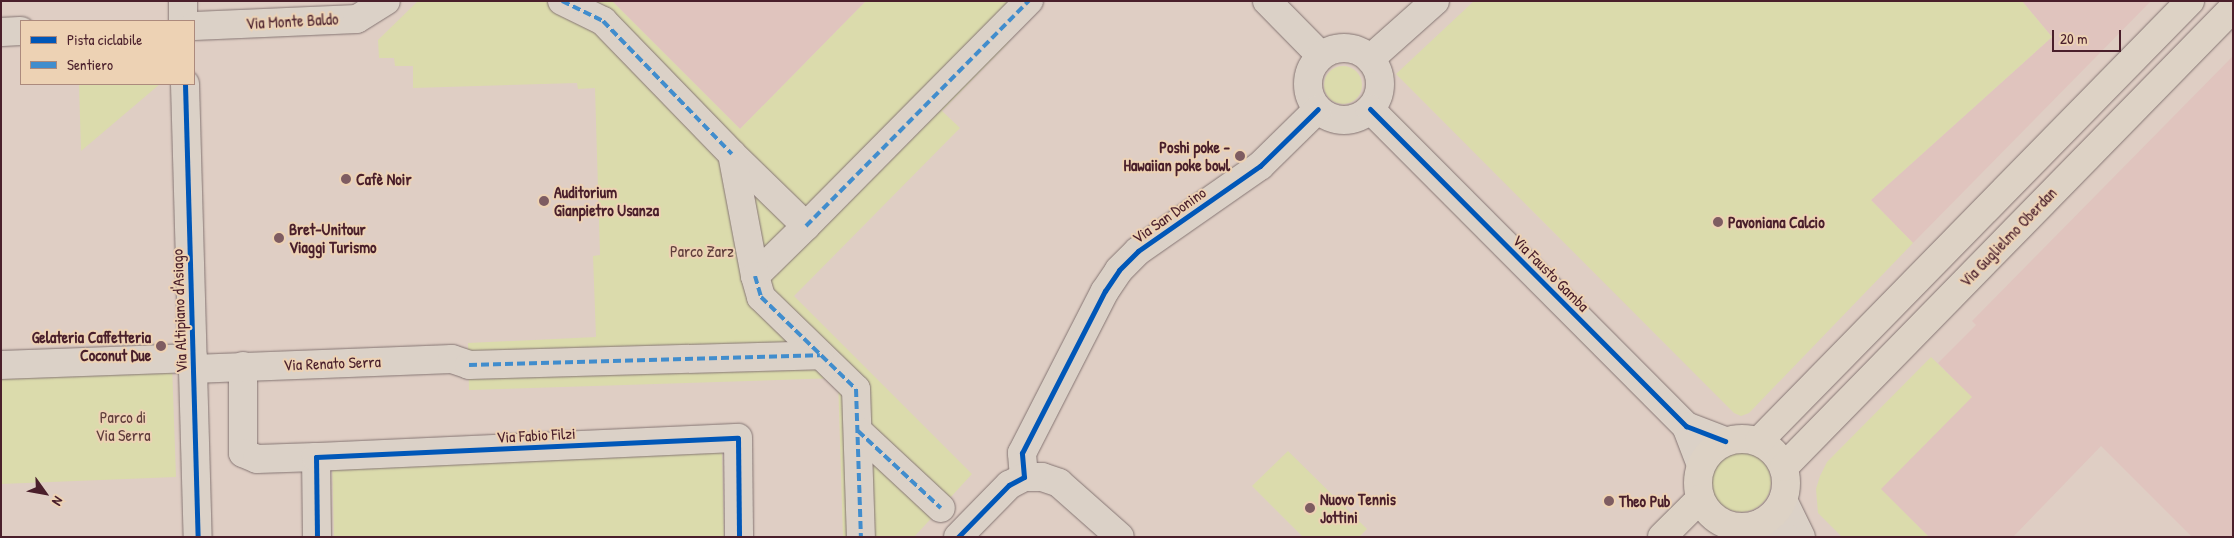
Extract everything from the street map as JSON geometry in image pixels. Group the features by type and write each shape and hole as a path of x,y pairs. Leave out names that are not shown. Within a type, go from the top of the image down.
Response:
{"main road":[{"path":"1759,441 2190,1"},
{"name":"Via Guglielmo Oberdan","path":"1784,468 2233,8"},
{"path":"1742,438 1759,441 1774,451 1784,468 1787,484 1783,500 1777,510 1759,524 1720,530 1700,498 1697,482 1701,465 1710,450 1725,441 1742,438"},
{"path":"1662,537 1700,498"}],"street":[{"path":"183,1 184,20"},
{"name":"Via Monte Baldo","path":"195,26 357,19 386,1"},
{"path":"562,1 603,21 732,154 806,226"},
{"path":"755,276 1028,1"},
{"path":"1267,1 1321,56"},
{"path":"1370,59 1435,1"},
{"path":"1,32 20,31"},
{"path":"1346,48 1359,51 1370,59 1380,79 1380,90 1370,109 1358,117 1344,120 1330,117 1318,109 1311,100 1308,76 1321,56 1333,50 1346,48"},
{"name":"Via Altipiano d'Asiago","path":"185,85 198,537"},
{"name":"Via San Donino","path":"1024,477 1022,453 1105,291 1119,270 1138,251 1260,166 1318,109"},
{"name":"Via Fausto Gamba","path":"1370,109 1686,426 1701,465"},
{"path":"732,154 755,276 761,297 856,389 861,537"},
{"name":"Via Renato Serra","path":"1,365 193,363 243,366 452,359 469,366 820,355"},
{"name":"Via Fabio Filzi","path":"243,366 243,454 258,459 316,458 738,438 739,537"},
{"name":"Via Fausto Gamba","path":"1686,426 1725,441"},
{"path":"858,432 941,508"},
{"path":"316,458 317,537"},
{"path":"958,537 1008,485 1024,477 1042,477 1059,483 1120,537"},
{"path":"1783,500 1801,537"},
{"path":"1759,524 1786,537"}],"shaded area":[{"path":"612,1 866,1 740,129"},
{"path":"2022,1 2151,1 1913,243 1871,200 2052,37"},
{"path":"2233,56 2233,537 2192,537 2101,446 2013,537 1929,537 1880,489 1971,397 1938,363 1976,325 1972,321"}],"green space":[{"name":"Parco Zarz","path":"418,1 612,1 740,129 866,1 1018,1 993,26 1009,42 942,111 960,128 794,296 972,474 914,537 843,537 838,378 469,390 468,343 596,337 593,256 600,255 595,88 578,89 577,83 413,88 413,66 395,66 394,58 379,58 378,40"},
{"name":"Pavoniana Calcio","path":"1474,1 2022,1 2052,37 1871,200 1913,243 1749,413 1741,416 1734,413 1396,74"},
{"path":"1343,66 1357,71 1362,85 1357,99 1343,104 1329,99 1324,85 1329,71"},
{"path":"79,85 159,85 81,151"},
{"path":"1931,357 1972,397 1881,489 1929,537 1842,537 1818,513 1816,489 1820,476 1827,462"},
{"name":"Parco di Via Serra","path":"172,365 176,477 1,484 1,372"},
{"path":"722,450 724,537 334,537 332,461"},
{"name":"Nuovo Tennis Jottini","path":"1288,451 1367,529 1359,537 1303,537 1252,486"},
{"path":"1735,452 1747,452 1758,457 1766,465 1771,476 1769,494 1758,507 1747,512 1735,512 1724,507 1716,499 1711,488 1711,476 1716,465 1724,457"}],"marked path":[{"path":"562,1 603,21 732,154"},
{"path":"806,226 1029,1"},
{"path":"755,276 761,297 856,389 861,537"},
{"path":"469,365 820,355"},
{"path":"858,431 941,508"}],"cycle path":[{"path":"185,85 198,537"},
{"path":"958,537 1009,485 1024,477 1022,453 1105,291 1119,270 1138,251 1260,166 1318,109"},
{"path":"1370,109 1686,426 1725,441"},
{"path":"317,537 316,457 738,438 739,537"}],"place":[{"name":"Poshi poke - Hawaiian poke bowl","path":"1240,156"},
{"name":"Cafè Noir","path":"346,179"},
{"name":"Auditorium Gianpietro Usanza","path":"544,201"},
{"name":"Pavoniana Calcio","path":"1718,222"},
{"name":"Bret-Unitour Viaggi Turismo","path":"279,238"},
{"name":"Gelateria Caffetteria Coconut Due","path":"161,346"},
{"name":"Theo Pub","path":"1609,501"},
{"name":"Nuovo Tennis Jottini","path":"1310,508"}]}
